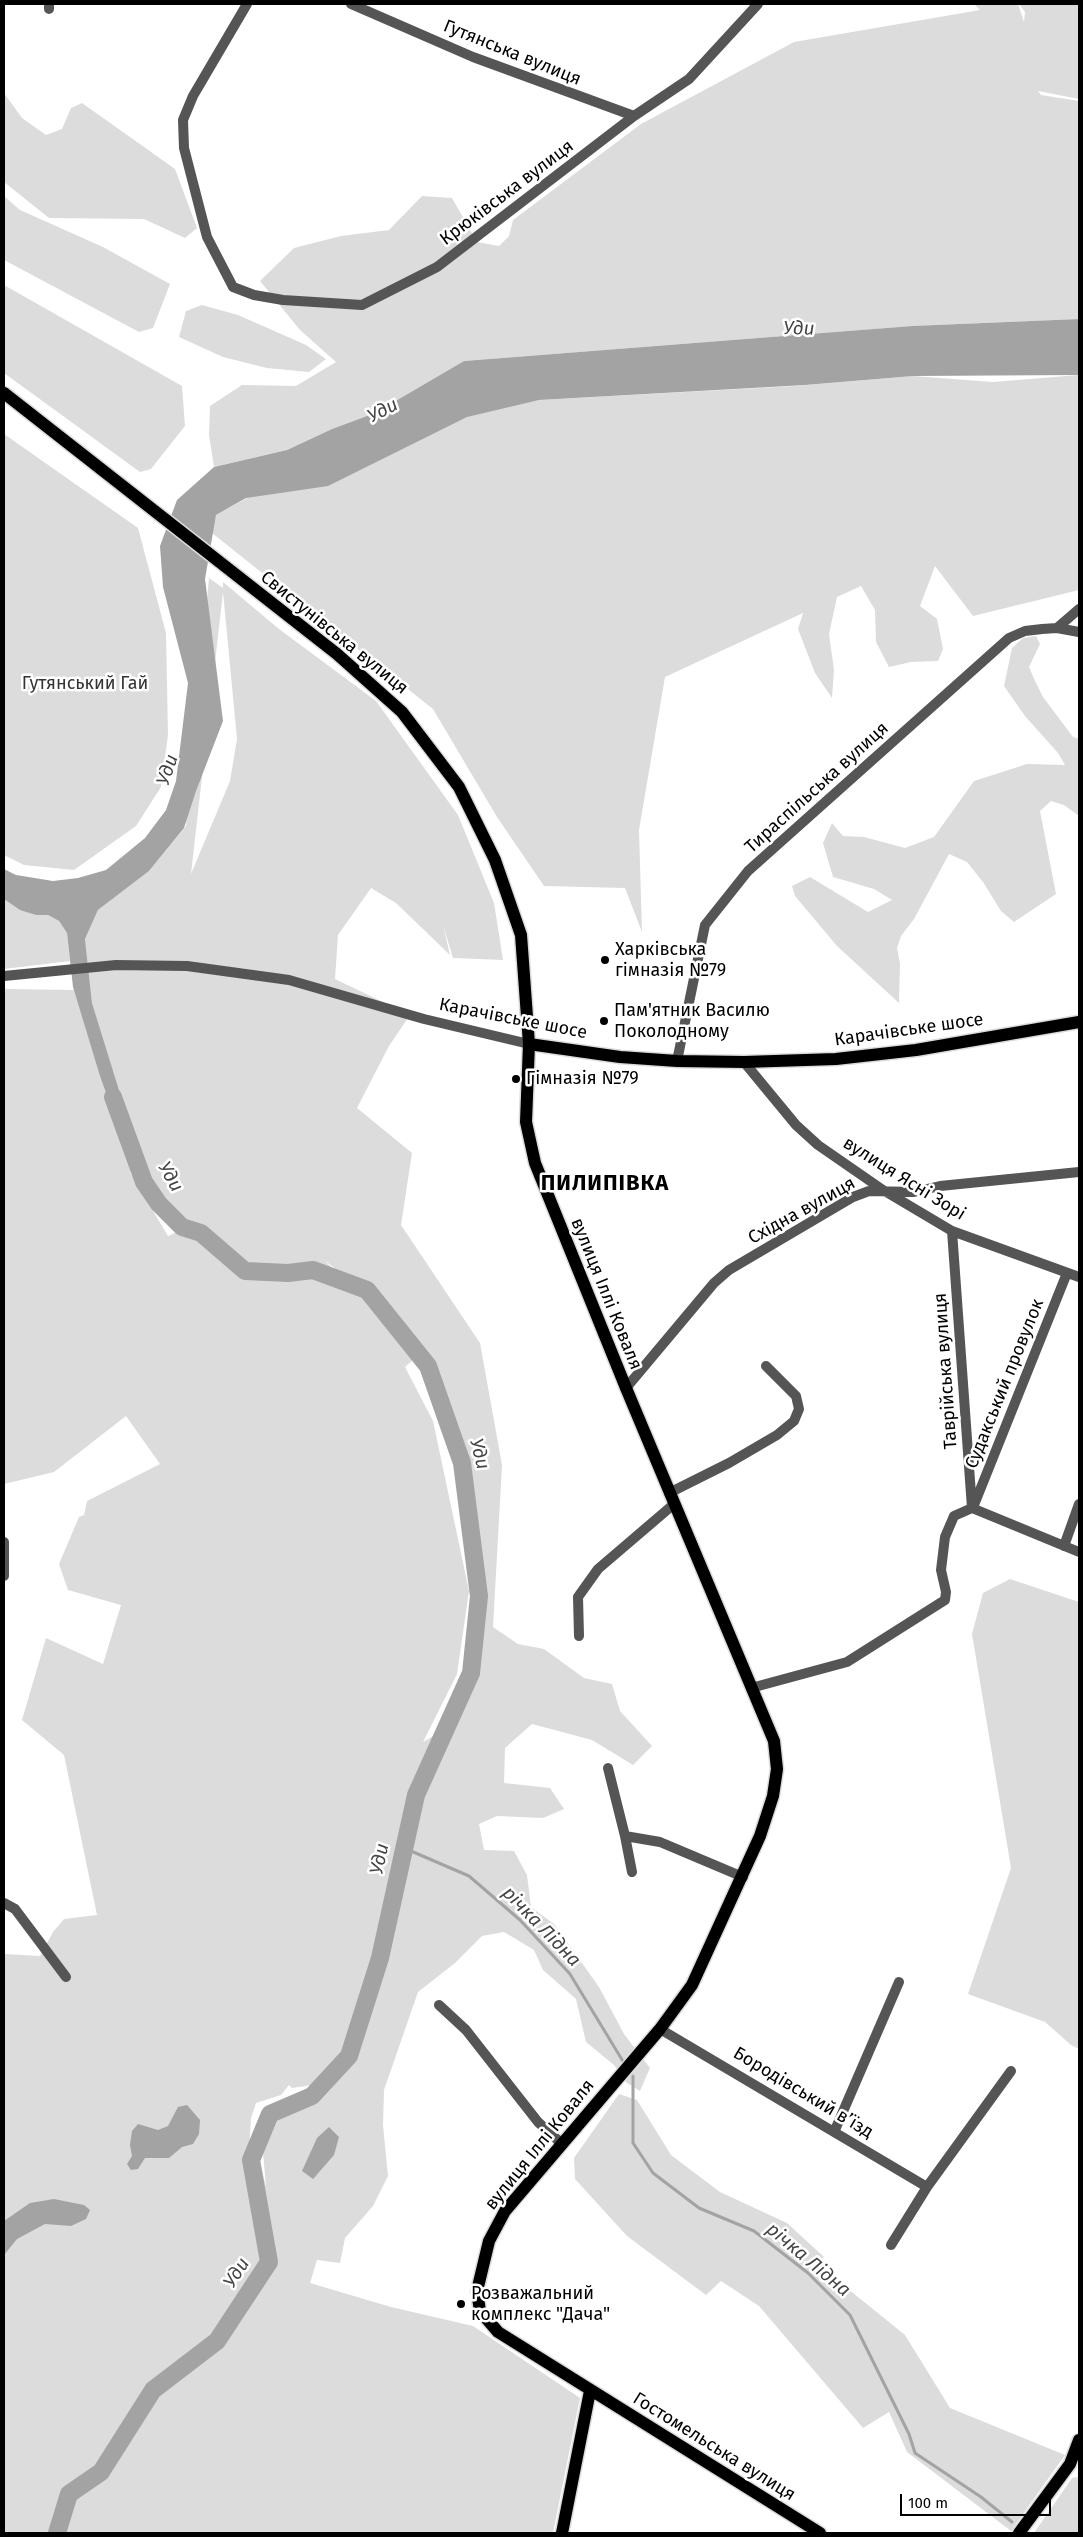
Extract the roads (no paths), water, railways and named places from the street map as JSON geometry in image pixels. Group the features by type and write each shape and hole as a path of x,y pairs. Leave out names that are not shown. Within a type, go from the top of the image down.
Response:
{"main road":[{"name":"Свистунівська вулиця","path":"4,393 148,508 338,654 402,712 459,787 495,860 521,935 529,1044"},
{"name":"Карачівське шосе","path":"529,1044 620,1057 677,1060 744,1062 836,1059 916,1050 1079,1022"},
{"name":"вулиця Іллі Коваля","path":"529,1044 526,1122 535,1163 671,1498 774,1740 777,1776 768,1814 743,1877 692,1985 660,2029 505,2211 489,2241 477,2291 480,2311 498,2332 590,2391"},
{"path":"562,2533 590,2391"},
{"name":"Гостомельська вулиця","path":"590,2391 820,2533"},
{"path":"1019,2533 1074,2466 1079,2440"}],"street":[{"name":"Крюківська вулиця","path":"247,4 193,96 182,120 184,148 207,237 233,286 254,295 283,300 362,305 437,267 634,116 689,79 758,4"},
{"name":"Гутянська вулиця","path":"351,4 473,57 634,116"},
{"path":"1057,628 1079,609"},
{"name":"Тираспільська вулиця","path":"677,1060 704,925 748,871 1009,638 1025,631 1057,628 1079,632"},
{"name":"Карачівське шосе","path":"4,976 116,965 187,966 289,980 424,1019 529,1044"},
{"name":"вулиця Ясні Зорі","path":"744,1062 796,1125 818,1145 883,1190 952,1231 1079,1277"},
{"name":"Східна вулиця","path":"626,1388 714,1283 729,1270 853,1197 869,1191 914,1192 940,1186 1079,1172"},
{"name":"Таврійська вулиця","path":"952,1231 972,1508"},
{"name":"Судакський провулок","path":"972,1508 1067,1273"},
{"path":"580,1636 578,1597 598,1570 671,1498 777,1435 794,1420 799,1409 796,1396 766,1366"},
{"path":"1064,1546 1079,1504"},
{"path":"751,1688 847,1662 945,1600 946,1592 941,1570 945,1537 954,1516 972,1508 1079,1552"},
{"path":"4,1542 4,1576"},
{"path":"608,1768 632,1872"},
{"path":"625,1836 660,1842 743,1877"},
{"path":"4,1903 15,1909 66,1977"},
{"path":"835,2130 899,1982"},
{"path":"438,2005 466,2030 538,2122 562,2144"},
{"name":"Бородівський в’їзд","path":"660,2029 835,2130 927,2187"},
{"path":"891,2245 927,2187 1011,2071"}],"water":[{"path":"1079,319 1079,375 913,376 805,385 539,400 467,417 328,486 246,498 216,515 205,579 223,721 184,828 149,871 98,910 85,939 92,1003 126,1113 118,1126 100,1076 73,987 67,933 59,921 48,915 36,915 20,910 4,899 4,869 16,875 53,881 78,878 106,870 145,838 166,810 176,781 188,683 163,587 160,546 177,500 214,467 287,450 332,429 375,413 464,361 912,326"},
{"path":"187,2105 200,2120 199,2134 193,2144 182,2147 169,2158 145,2158 138,2169 131,2170 127,2164 132,2156 130,2145 132,2131 138,2124 158,2130 168,2126 178,2107"},
{"path":"329,2127 339,2137 334,2155 313,2179 302,2171 317,2138"},
{"path":"54,2199 84,2205 90,2210 86,2219 71,2226 45,2224 17,2239 4,2255 4,2221 30,2203"}],"waterway":[{"name":"Уди","path":"57,2533 69,2494 101,2472 153,2390 217,2341 269,2262 251,2160 270,2114 312,2096 349,2056 380,1958 416,1795 471,1673 479,1596 462,1463 428,1366 367,1290 313,1270 288,1273 245,1271 201,1233 182,1227 159,1204 144,1182 113,1097"},
{"name":"річка Лідна","path":"404,1848 469,1876 520,1920 570,1974 624,2063"},
{"name":"річка Лідна","path":"633,2076 633,2143 653,2173 699,2208 754,2231 808,2273 850,2315 909,2434 915,2453 981,2497 1012,2522"}],"place":[{"name":"Харківська гімназія №79","path":"605,960"},
{"name":"Пам'ятник Василю Поколодному","path":"604,1021"},
{"name":"Гімназія №79","path":"516,1079"},
{"name":"Розважальний комплекс \"Дача\"","path":"461,2304"}],"district":[{"name":"ПИЛИПІВКА","path":"605,1184"}],"park label":[{"name":"Гутянський Гай","path":"85,684"}]}
